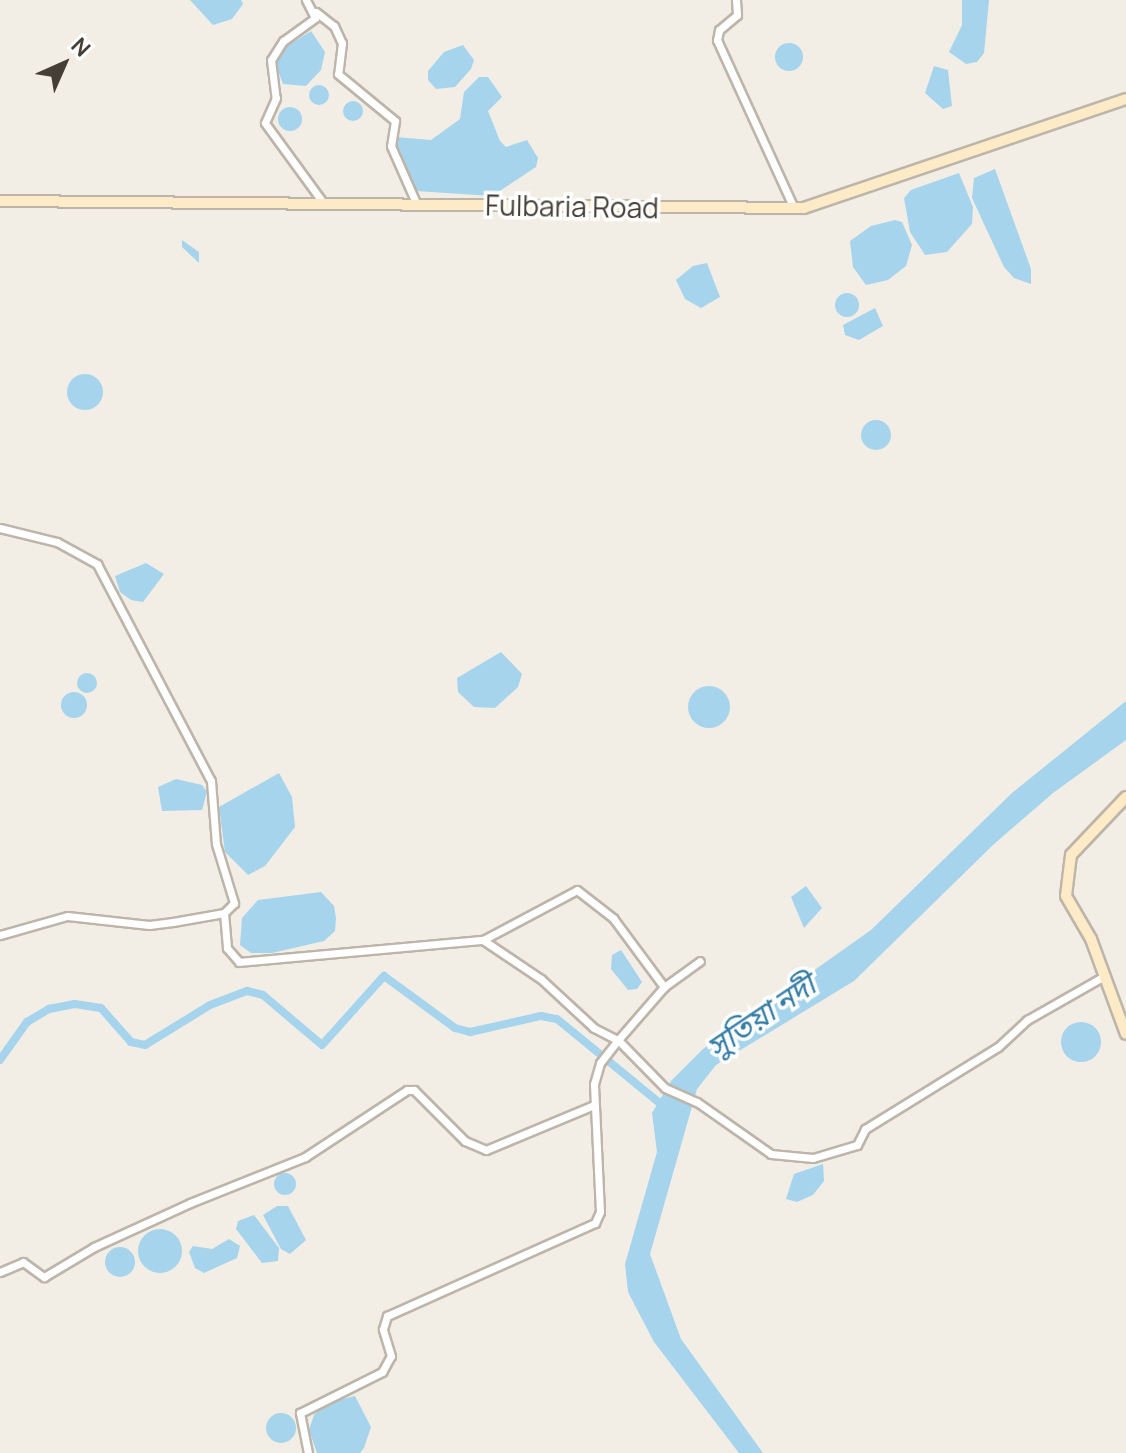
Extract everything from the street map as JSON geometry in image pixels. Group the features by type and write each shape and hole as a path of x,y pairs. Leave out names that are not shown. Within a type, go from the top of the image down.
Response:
{"main road":[{"name":"Fulbaria Road","path":"0,201 794,208 1126,99"},
{"path":"1126,797 1071,855 1066,896 1104,976 1126,1034"}],"street":[{"path":"306,0 334,26 342,43 338,74 395,121 391,146 417,205"},
{"path":"736,0 737,15 719,30 717,40 794,208"},
{"path":"316,12 283,41 271,60 276,98 265,123 324,204"},
{"path":"0,528 57,542 97,564 211,781 216,844 234,903 224,913 149,925 67,916 0,935"},
{"path":"224,913 227,948 239,962 483,940 577,890 613,918 664,987"},
{"path":"483,940 541,979 594,1028 618,1040 665,1088 697,1102 771,1154 840,1154 857,1145 865,1129 998,1047 1027,1020 1104,976"},
{"path":"308,1453 300,1413 382,1372 391,1356 383,1329 387,1316 595,1223 600,1212 594,1105 600,1063 664,987 700,961"},
{"path":"0,1272 23,1262 44,1277 149,1221 305,1157 407,1090 414,1090 465,1141 486,1150 594,1105"}],"water":[{"path":"190,0 241,0 243,4 232,19 213,25"},
{"path":"962,0 989,0 984,53 977,62 966,64 949,52 962,25"},
{"path":"311,31 325,52 321,70 306,86 283,84 276,66 281,50"},
{"path":"789,43 799,47 803,57 799,67 789,71 779,67 775,57 779,47"},
{"path":"463,45 474,60 471,69 455,87 436,89 428,80 428,71 444,52"},
{"path":"934,66 948,70 952,106 943,109 925,93"},
{"path":"479,77 488,77 502,97 488,111 500,141 506,147 527,140 538,158 536,167 492,196 416,191 393,143 396,137 431,140 460,119 464,92"},
{"path":"315,85 323,85 329,95 323,105 315,105 309,99 309,91"},
{"path":"349,101 357,101 363,111 357,121 349,121 343,115 343,107"},
{"path":"290,107 299,110 302,119 299,128 290,131 281,128 278,119 281,110"},
{"path":"995,169 1031,269 1031,284 1014,278 1004,267 972,198 974,178"},
{"path":"959,173 973,207 972,224 947,252 925,255 910,232 904,198 911,190"},
{"path":"895,220 902,222 912,245 906,266 888,280 866,285 853,267 850,241 871,226"},
{"path":"182,240 199,252 199,263 182,247"},
{"path":"707,263 720,297 701,308 685,299 676,280 693,266"},
{"path":"847,293 856,296 859,305 856,314 847,317 838,314 835,305 838,296"},
{"path":"875,308 883,326 859,340 845,335 843,325"},
{"path":"85,374 97,380 103,392 97,404 85,410 73,404 67,392 73,380"},
{"path":"876,420 887,424 891,435 887,446 876,450 865,446 861,435 865,424"},
{"path":"146,563 164,574 143,602 131,600 120,592 115,576"},
{"path":"501,652 522,674 518,687 495,708 474,707 458,692 457,678"},
{"path":"87,673 94,676 97,683 94,690 87,693 80,690 77,683 80,676"},
{"path":"709,686 724,692 730,707 724,722 709,728 694,722 688,707 694,692"},
{"path":"74,692 83,696 87,705 83,714 74,718 65,714 61,705 65,696"},
{"name":"সুতিয়া নদী","path":"1126,701 1126,740 1053,793 994,844 854,981 716,1065 697,1089 650,1254 681,1339 763,1453 739,1453 654,1342 628,1292 625,1264 657,1152 652,1113 671,1081 703,1049 871,930 1012,793"},
{"path":"279,773 292,797 295,827 265,866 248,875 225,852 219,807"},
{"path":"176,779 202,785 207,792 202,810 162,811 158,787"},
{"path":"806,886 822,908 804,928 791,897"},
{"path":"321,892 334,906 336,918 335,931 324,941 272,953 251,953 240,945 242,918 258,900"},
{"path":"621,950 642,982 637,989 628,990 611,969 612,955"},
{"path":"1081,1022 1095,1028 1101,1042 1095,1056 1081,1062 1067,1056 1061,1042 1067,1028"},
{"path":"823,1164 824,1181 813,1195 797,1202 786,1199 794,1174"},
{"path":"285,1173 293,1176 296,1184 293,1192 285,1195 277,1192 274,1184 277,1176"},
{"path":"277,1206 288,1206 306,1240 290,1254 281,1249 263,1215"},
{"path":"254,1215 279,1248 278,1261 262,1263 236,1229 238,1221"},
{"path":"160,1229 176,1235 182,1251 176,1267 160,1273 144,1267 138,1251 144,1235"},
{"path":"229,1239 240,1246 237,1258 204,1273 195,1268 189,1252 193,1246 212,1249"},
{"path":"120,1247 131,1251 135,1262 131,1273 120,1277 109,1273 105,1262 109,1251"},
{"path":"355,1396 371,1427 364,1448 360,1453 317,1453 309,1430 314,1415 326,1403"},
{"path":"281,1413 287,1414 295,1422 295,1434 287,1442 281,1443 275,1442 267,1434 266,1428 267,1422 275,1414"}],"waterway":[{"path":"0,1060 27,1022 49,1009 75,1004 101,1008 131,1042 145,1045 210,1005 247,991 263,995 322,1045 384,976 455,1028 470,1032 541,1016 557,1019 661,1104"}]}
